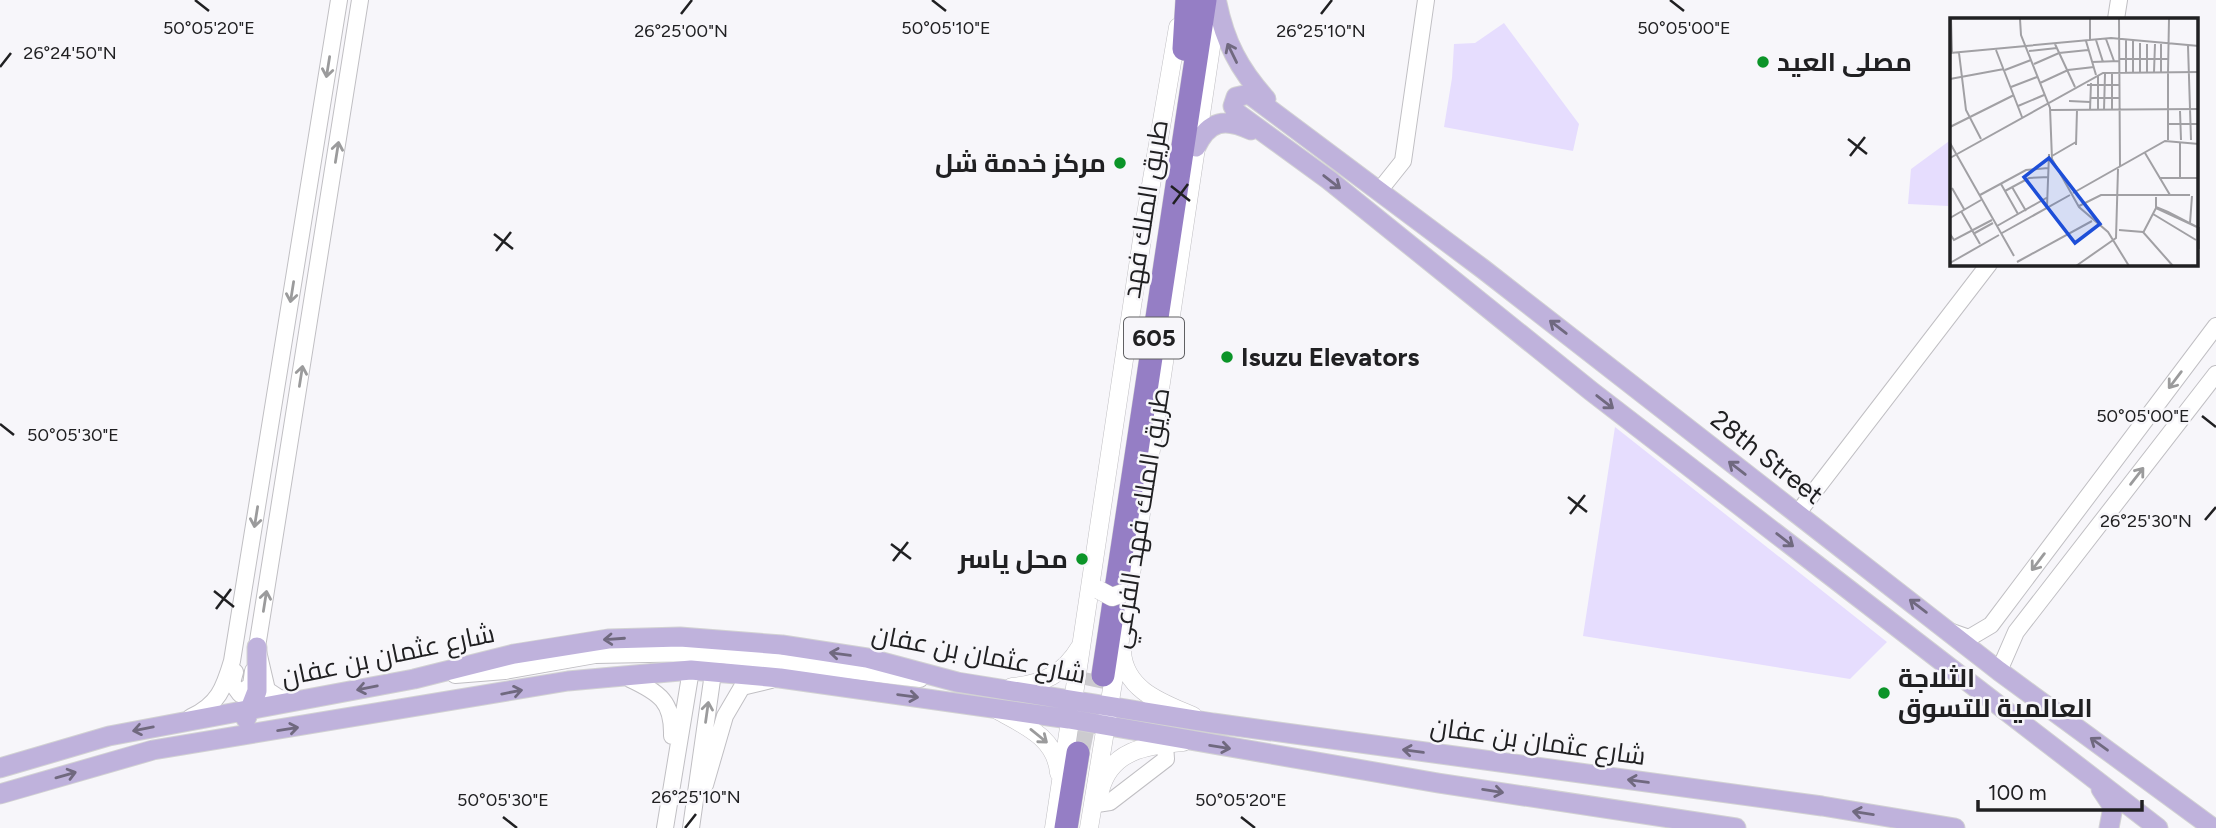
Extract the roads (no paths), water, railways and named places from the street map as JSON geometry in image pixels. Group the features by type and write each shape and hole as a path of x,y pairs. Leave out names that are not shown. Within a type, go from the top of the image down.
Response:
{"highway":[{"name":"طريق الملك فهد","path":"1186,0 1183,62 1118,484 1098,674 1213,1"},
{"path":"1066,828 1082,753 1088,820"}],"main road":[{"name":"طريق الملك فهد الفرعي","path":"1054,828 1069,719 1075,699 1095,584 1168,75 1186,0"},
{"path":"1213,1 1234,60 1290,125"},
{"name":"طريق الملك فهد الفرعي","path":"1088,820 1104,727 1111,706 1126,589 1196,147 1213,1"},
{"path":"1277,142 1234,110 1236,96 1249,94 1290,125"},
{"path":"1196,147 1213,125 1227,121 1277,142"},
{"name":"28th Street","path":"1290,125 1952,632 1999,671 2213,828"},
{"name":"28th Street","path":"1277,142 1329,180 1591,391 2158,828"},
{"path":"1095,584 1112,597 1126,589"},
{"name":"شارع عثمان بن عفان","path":"0,768 109,736 316,699 414,679 514,654 595,641 680,637 782,645 867,658 957,682 1213,723 1810,804 1955,828"},
{"path":"1121,639 1126,670 1141,690 1160,702 1213,723"},
{"path":"1002,688 1035,684 1057,674 1073,660 1084,640"},
{"path":"214,741 229,735 245,721 252,710 257,691 257,647"},
{"name":"شارع عثمان بن عفان","path":"0,794 153,750 568,681 691,670 780,678 1069,719 1185,741 1735,828"},
{"path":"993,708 1045,740 1055,754 1060,782"},
{"path":"1088,820 1107,774 1123,755 1136,748 1185,741"},
{"path":"2092,777 2113,807 2109,828"},
{"path":"2167,793 2189,828"}],"street":[{"path":"176,723 207,710 218,698 232,661 339,0"},
{"path":"238,628 237,663 232,683 240,694 251,684 360,0"},
{"path":"1379,191 1403,161 1426,0"},
{"path":"2116,18 2119,0"},
{"path":"1797,514 1987,266"},
{"path":"1952,632 1969,638 1990,625 2216,326"},
{"path":"1999,671 2016,632 2216,374"},
{"path":"2002,609 2006,625 2016,632"},
{"path":"257,647 267,690 279,698 316,699"},
{"path":"665,828 691,670 702,653"},
{"path":"692,828 713,673 702,653"},
{"path":"414,679 505,671 595,655 702,653 853,673 957,682"},
{"path":"692,828 725,716 742,687 780,678"},
{"path":"630,679 652,689 663,699 673,717 672,787"},
{"path":"1088,820 1166,760 1165,744"}],"tunnel":[{"path":"1078,753 1094,674"}],"place":[{"name":"مصلى العيد","path":"1763,62"},
{"name":"مركز خدمة شل","path":"1120,163"},
{"name":"Isuzu Elevators","path":"1227,357"},
{"name":"محل ياسر","path":"1082,559"},
{"name":"الثلاجة العالمية للتسوق","path":"1884,693"}]}
